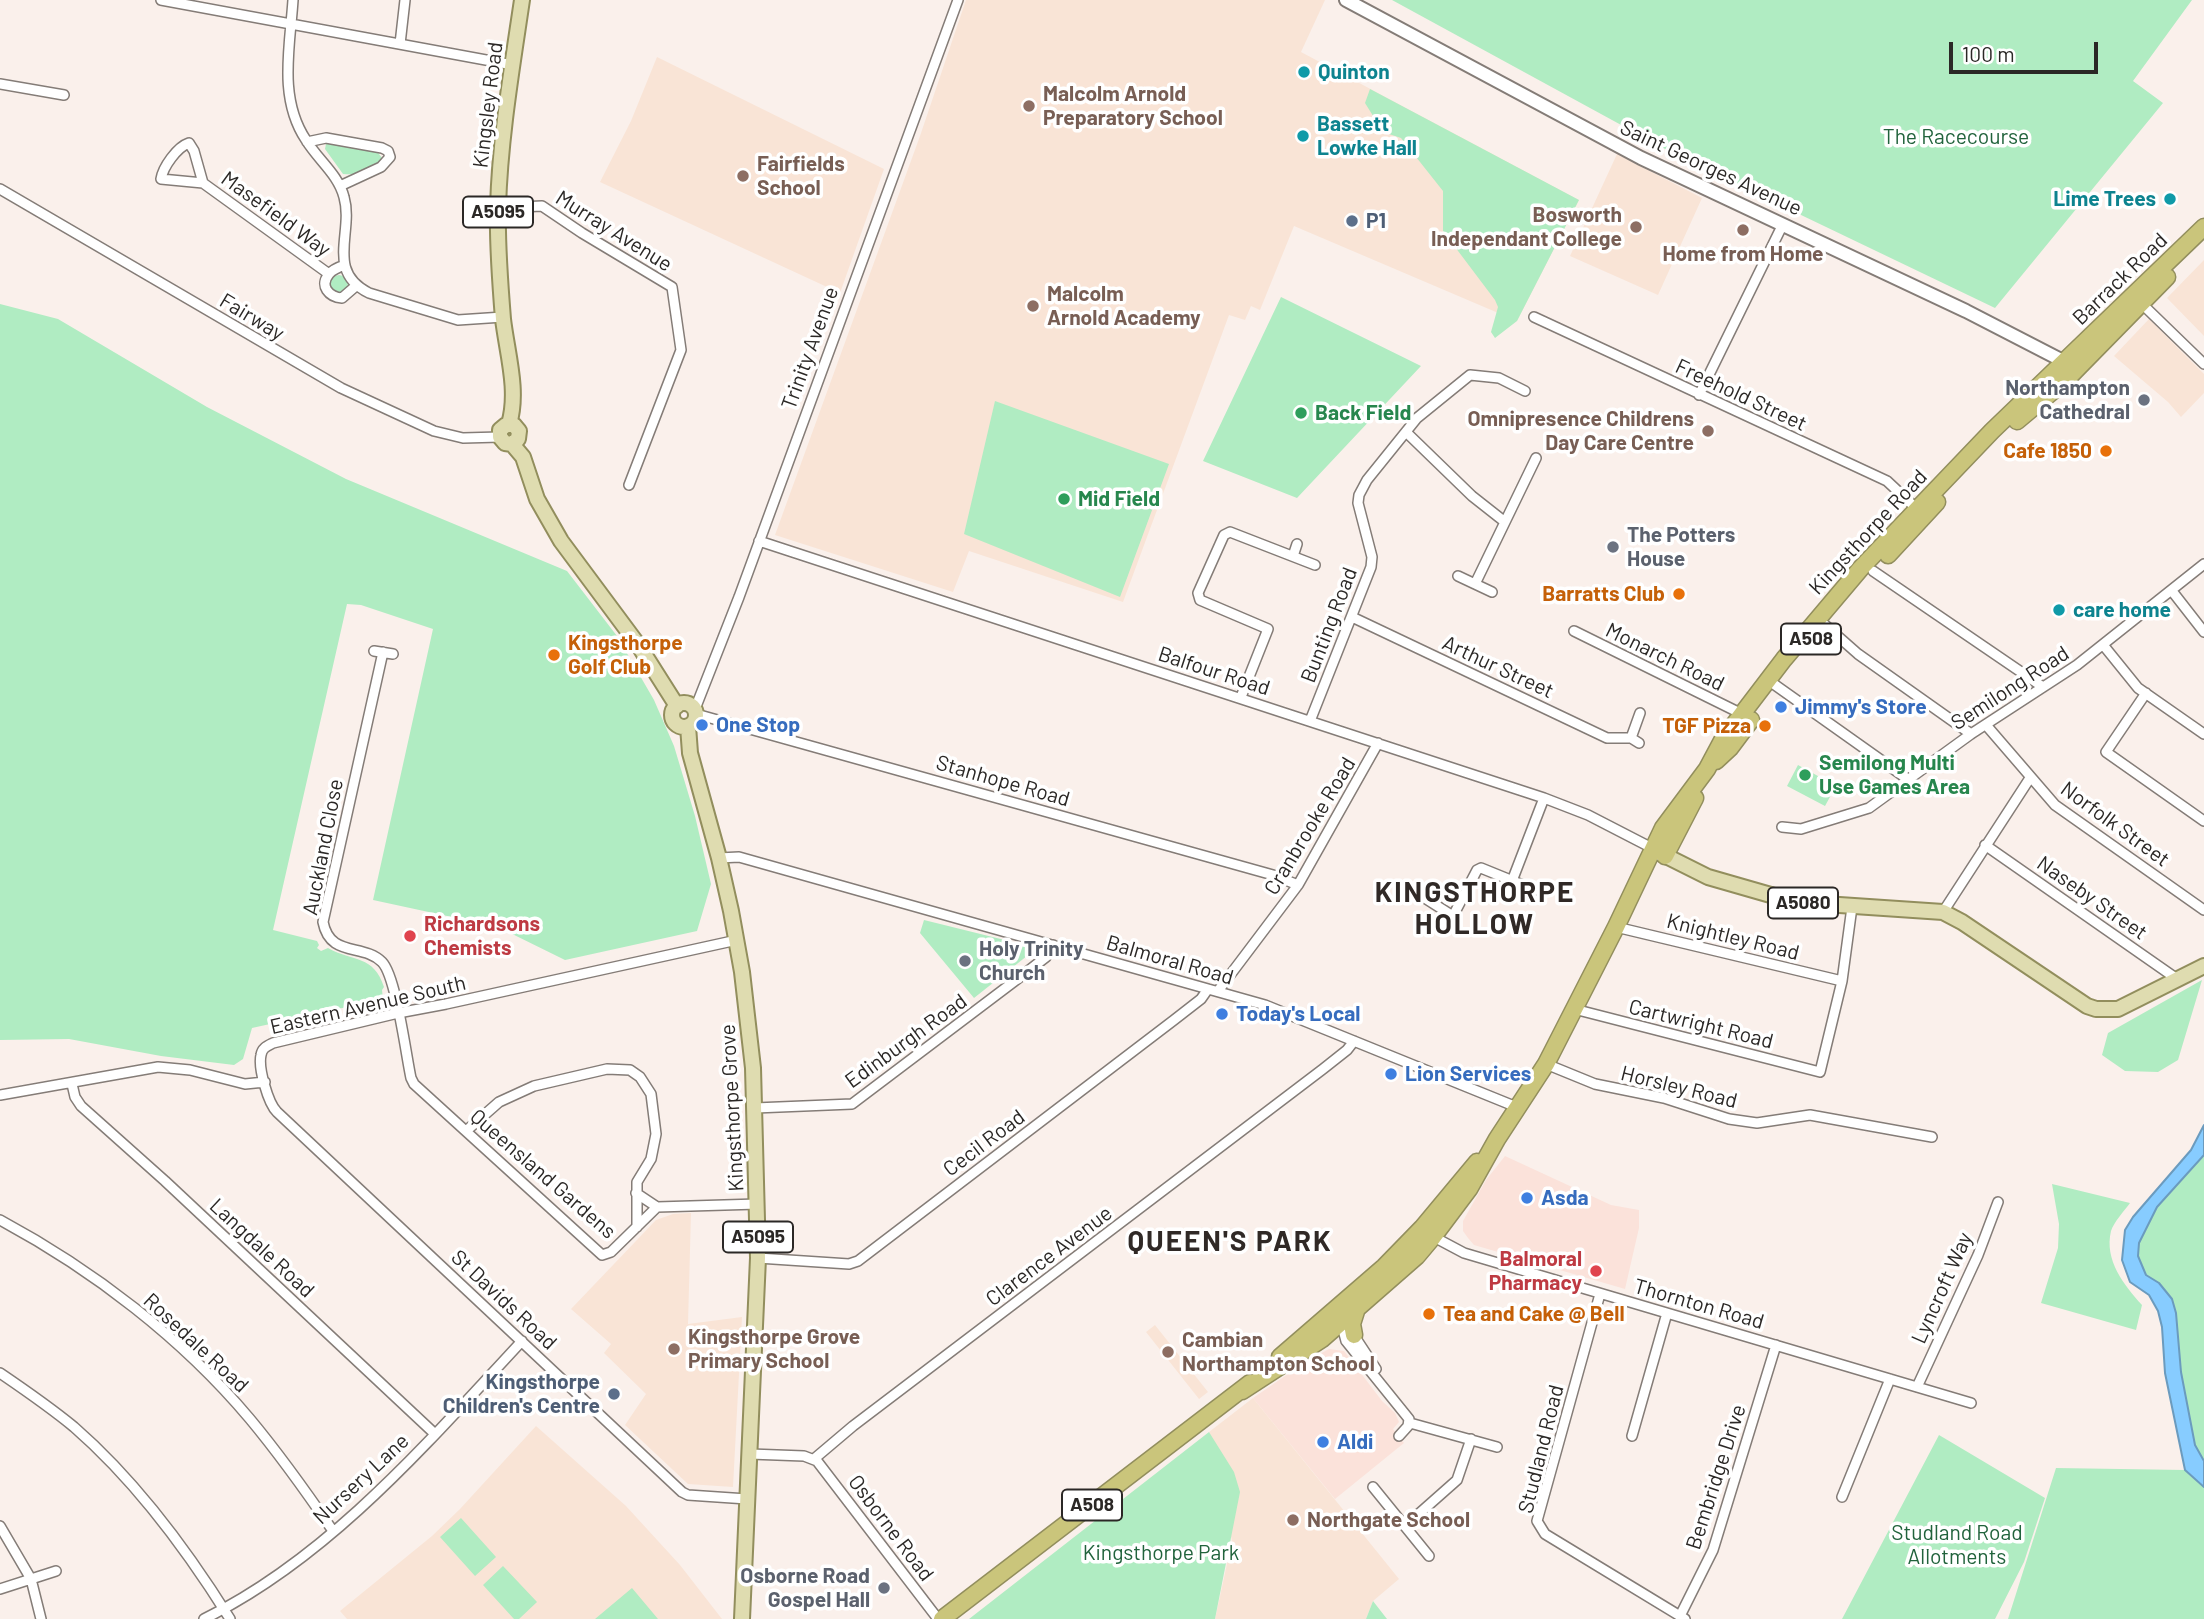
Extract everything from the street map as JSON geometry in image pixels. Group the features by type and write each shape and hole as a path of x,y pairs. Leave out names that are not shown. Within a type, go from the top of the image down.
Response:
{"highway":[{"name":"Barrack Road","path":"1992,431 2204,227"},
{"name":"Barrack Road","path":"1925,510 1996,441 2066,380 2204,241"},
{"name":"Barrack Road","path":"2063,361 2071,362 2105,333 2114,332"},
{"name":"Kingsthorpe Road","path":"1659,852 1663,828 1707,769 1723,739 1742,714 1873,571 1992,431"},
{"name":"Kingsthorpe Road","path":"1707,769 1730,748 1817,618 1925,510"},
{"name":"A508","path":"1341,1322 1362,1286 1375,1279 1416,1244 1469,1189 1497,1139 1546,1064 1616,927 1659,852"},
{"name":"A508","path":"940,1619 1417,1256 1428,1233"},
{"path":"1316,1335 1350,1338 1351,1305"},
{"path":"1316,1335 1335,1319 1341,1322"}],"main road":[{"name":"Kingsley Road","path":"506,441 519,438 519,431 509,424 513,411 512,385 503,317 498,208 513,65 523,0"},
{"name":"Kingsley Road","path":"506,441 523,457 537,499 561,541 639,646 677,706"},
{"path":"686,703 693,716 681,726 674,721 673,715 677,706 686,703"},
{"name":"Kingsthorpe Grove","path":"693,716 690,753 719,858 737,940 749,1022 755,1108 758,1258 742,1619"},
{"name":"A5080","path":"1659,852 1708,877 1795,902 1943,912 2087,1006 2096,1009 2118,1009 2204,966"}],"street":[{"path":"161,0 513,65"},
{"path":"293,0 288,93 295,118 307,142 340,186 381,167 388,160 388,151 382,148 326,138 307,142"},
{"path":"400,44 405,0"},
{"name":"Trinity Avenue","path":"693,716 958,0"},
{"name":"Saint Georges Avenue","path":"1346,0 1641,158 1966,311 2063,361"},
{"path":"0,84 64,95"},
{"name":"Masefield Way","path":"203,183 194,151 189,144 183,145 163,172 162,179 203,183 329,274"},
{"name":"Masefield Way","path":"340,186 347,210 342,254 357,285 345,296 334,297 326,289 326,281 329,274 345,265"},
{"name":"Fairway","path":"0,189 341,388 434,430 463,438 506,441"},
{"name":"Murray Avenue","path":"498,208 542,206 672,287 681,350 629,485"},
{"path":"1699,395 1783,223"},
{"path":"357,285 369,293 458,320 503,317"},
{"path":"2141,303 2204,364"},
{"name":"Freehold Street","path":"1534,317 1887,481 1925,510"},
{"name":"Bunting Road","path":"1310,721 1371,567 1372,557 1359,511 1359,495 1367,480 1433,404 1470,375 1499,378 1525,391"},
{"path":"1406,432 1472,496 1504,522"},
{"path":"1475,584 1536,457"},
{"path":"1241,697 1268,629 1200,600 1198,593 1224,535 1230,532 1315,565"},
{"name":"Balfour Road","path":"760,541 1544,798 1588,815 1659,852"},
{"path":"1293,556 1297,544"},
{"name":"Semilong Road","path":"1782,827 1801,830 1869,808 1971,734 2104,646 2204,564"},
{"path":"1873,571 2043,687"},
{"path":"1458,576 1492,592"},
{"path":"2172,591 2204,632"},
{"name":"Arthur Street","path":"1352,617 1606,738 1635,741 1640,713"},
{"path":"1824,624 1858,654 1971,734"},
{"name":"Monarch Road","path":"1574,631 1742,714"},
{"path":"2104,646 2138,688 2204,733"},
{"name":"Auckland Close","path":"383,652 323,922 328,935 337,944 371,954 385,965 398,1013"},
{"path":"1771,683 1909,780"},
{"path":"2146,694 2106,752 2204,821"},
{"name":"Stanhope Road","path":"693,716 1247,868 1298,885"},
{"name":"Norfolk Street","path":"1986,725 2055,805 2204,910"},
{"name":"Cranbrooke Road","path":"1213,990 1298,885 1378,743"},
{"path":"1943,912 2030,778"},
{"path":"1512,881 1544,798"},
{"name":"Naseby Street","path":"1986,845 2177,979"},
{"name":"Balmoral Road","path":"719,858 738,857 1279,1010 1519,1108"},
{"path":"1412,890 1453,916 1480,868 1535,890"},
{"path":"1842,981 1852,907"},
{"name":"Knightley Road","path":"1616,927 1842,981"},
{"name":"Eastern Avenue South","path":"265,1082 260,1057 268,1045 398,1013 737,940"},
{"name":"Edinburgh Road","path":"755,1108 852,1104 1046,957 1053,945"},
{"name":"Cartwright Road","path":"1574,1009 1820,1072 1842,981"},
{"name":"Cecil Road","path":"758,1258 849,1264 859,1261 1213,990"},
{"name":"Queensland Gardens","path":"398,1013 414,1084 602,1255 611,1252 657,1207"},
{"name":"Clarence Avenue","path":"814,1459 853,1426 1347,1051 1354,1041"},
{"name":"Horsley Road","path":"1546,1064 1595,1084 1664,1098 1729,1119 1757,1123 1810,1115 1932,1137"},
{"path":"0,1095 149,1068 176,1067 246,1084 265,1082"},
{"path":"466,1130 499,1102 534,1086 607,1069 630,1070 640,1077 651,1094 656,1134 651,1159 637,1182 637,1227"},
{"name":"St Davids Road","path":"265,1082 269,1100 276,1112 682,1492 688,1495 747,1499"},
{"name":"Langdale Road","path":"72,1084 75,1097 81,1106 175,1190 435,1434"},
{"path":"636,1194 657,1207 758,1204"},
{"name":"Lyncroft Way","path":"1916,1387 1978,1255 1998,1202"},
{"name":"Rosedale Road","path":"0,1220 89,1275 160,1329 203,1369 270,1443 332,1531"},
{"name":"Thornton Road","path":"1428,1233 1464,1253 1971,1403"},
{"name":"Studland Road","path":"1600,1294 1538,1521 1545,1534 1683,1618"},
{"path":"1632,1436 1667,1313"},
{"path":"1341,1322 1407,1414 1410,1423"},
{"name":"Nursery Lane","path":"204,1619 273,1577 332,1531 391,1479 522,1341"},
{"name":"Bembridge Drive","path":"1683,1618 1713,1550 1776,1345"},
{"path":"0,1373 73,1427 120,1473 174,1538 230,1619"},
{"path":"1842,1497 1890,1379"},
{"path":"1399,1436 1410,1423"},
{"path":"1410,1423 1497,1447"},
{"path":"1405,1526 1457,1480 1471,1439"},
{"path":"750,1454 804,1456 814,1459"},
{"name":"Osborne Road","path":"814,1459 940,1619"},
{"path":"1373,1487 1429,1556"},
{"path":"0,1526 31,1579 41,1619"},
{"path":"0,1589 55,1571"}],"shaded area":[{"path":"966,0 1325,0 1301,52 1579,200 1517,321 1294,226 1260,310 1251,306 1245,320 1229,315 1123,602 969,551 953,592 775,535 920,136"},
{"name":"Fairfields School","path":"657,57 884,169 840,293 600,182 631,121"},
{"name":"Bosworth Independant College","path":"1617,154 1702,198 1658,295 1570,256"},
{"path":"2204,260 2204,336 2167,298"},
{"path":"2149,319 2204,374 2204,393 2181,417 2168,402 2114,356"},
{"path":"1505,1156 1611,1205 1639,1210 1639,1228 1625,1289 1474,1245 1463,1231 1463,1221 1486,1180"},
{"name":"Kingsthorpe Grove Primary School","path":"691,1213 688,1324 742,1317 733,1487 688,1484 625,1425 646,1394 604,1353 611,1344 571,1309 656,1220 673,1214"},
{"name":"Cambian Northampton School","path":"1155,1325 1208,1392 1199,1399 1146,1332"},
{"path":"1329,1349 1344,1351 1382,1401 1395,1413 1399,1422 1393,1429 1404,1443 1335,1499 1253,1398"},
{"name":"Northgate School","path":"1253,1398 1399,1579 1373,1601 1366,1619 1215,1619 1232,1541 1209,1432"},
{"path":"536,1426 626,1506 680,1565 722,1619 347,1619 340,1611 432,1536"}],"green space":[{"name":"The Racecourse","path":"1392,0 2192,0 2133,81 2163,103 1995,308 1678,156"},
{"path":"1370,89 1579,200 1517,321 1495,338 1491,332 1498,307 1495,300 1443,231 1443,191 1401,138 1389,134 1375,119 1365,103"},
{"path":"329,143 376,150 382,158 365,172 343,174 325,149"},
{"path":"339,275 345,278 348,284 345,290 339,293 333,290 330,284 333,278"},
{"name":"Back Field","path":"1281,297 1421,366 1297,498 1203,461"},
{"path":"0,304 58,319 207,407 346,479 567,571 617,636 654,700 674,746 695,816 711,884 697,931 565,960 498,927 373,900 433,629 361,605 347,604 273,930 317,941 317,948 321,951 328,948 368,964 380,977 384,987 383,999 252,1028 243,1059 234,1065 161,1056 69,1039 0,1040"},
{"name":"Mid Field","path":"995,401 1169,464 1120,597 964,534"},
{"name":"Semilong Multi Use Games Area","path":"1798,765 1836,786 1825,806 1787,786"},
{"path":"924,920 1037,948 974,998 920,933"},
{"path":"2202,980 2178,1060 2158,1072 2125,1071 2102,1055 2108,1033"},
{"path":"2204,1155 2204,1461 2195,1445 2181,1372 2176,1313 2159,1283 2146,1275 2138,1256 2139,1243 2157,1207"},
{"path":"2052,1184 2130,1203 2112,1228 2110,1252 2117,1271 2142,1305 2136,1330 2041,1303 2058,1248 2059,1224"},
{"name":"Kingsthorpe Park","path":"1209,1432 1234,1472 1240,1492 1215,1619 969,1619"},
{"name":"Studland Road Allotments","path":"1939,1435 2045,1498 2024,1562 1995,1619 1842,1619"},
{"path":"2056,1468 2185,1470 2204,1487 2204,1619 2008,1619"},
{"path":"461,1518 496,1557 475,1576 440,1537"},
{"path":"503,1566 537,1602 519,1619 514,1619 483,1585"},
{"path":"632,1588 658,1619 595,1619"},
{"path":"1373,1601 1387,1619 1366,1619"}],"water":[{"path":"2204,1125 2204,1155 2157,1207 2139,1243 2138,1256 2146,1275 2159,1283 2172,1299 2176,1313 2181,1372 2195,1445 2204,1461 2204,1487 2185,1470 2165,1373 2162,1327 2158,1311 2149,1295 2130,1282 2122,1260 2125,1230 2133,1217 2191,1150"}],"place":[{"name":"Quinton","path":"1304,72"},
{"name":"Malcolm Arnold Preparatory School","path":"1029,106"},
{"name":"Bassett Lowke Hall","path":"1303,136"},
{"name":"Fairfields School","path":"743,176"},
{"name":"Lime Trees","path":"2170,199"},
{"name":"P1","path":"1352,221"},
{"name":"Bosworth Independant College","path":"1636,227"},
{"name":"Home from Home","path":"1743,230"},
{"name":"Malcolm Arnold Academy","path":"1033,306"},
{"name":"Northampton Cathedral","path":"2144,400"},
{"name":"Back Field","path":"1301,413"},
{"name":"Omnipresence Childrens Day Care Centre","path":"1708,431"},
{"name":"Cafe 1850","path":"2106,451"},
{"name":"Mid Field","path":"1064,499"},
{"name":"The Potters House","path":"1613,547"},
{"name":"Barratts Club","path":"1679,594"},
{"name":"care home","path":"2059,610"},
{"name":"Kingsthorpe Golf Club","path":"554,655"},
{"name":"Jimmy's Store","path":"1781,707"},
{"name":"One Stop","path":"702,725"},
{"name":"TGF Pizza","path":"1765,726"},
{"name":"Semilong Multi Use Games Area","path":"1805,775"},
{"name":"Richardsons Chemists","path":"410,936"},
{"name":"Holy Trinity Church","path":"965,961"},
{"name":"Today's Local","path":"1222,1014"},
{"name":"Lion Services","path":"1391,1074"},
{"name":"Asda","path":"1527,1198"},
{"name":"Balmoral Pharmacy","path":"1596,1271"},
{"name":"Tea and Cake @ Bell","path":"1429,1314"},
{"name":"Kingsthorpe Grove Primary School","path":"674,1349"},
{"name":"Cambian Northampton School","path":"1168,1352"},
{"name":"Kingsthorpe Children's Centre","path":"614,1394"},
{"name":"Aldi","path":"1323,1442"},
{"name":"Northgate School","path":"1293,1520"},
{"name":"Osborne Road Gospel Hall","path":"884,1588"}],"district":[{"name":"KINGSTHORPE HOLLOW","path":"1475,909"},
{"name":"QUEEN'S PARK","path":"1230,1242"}]}
